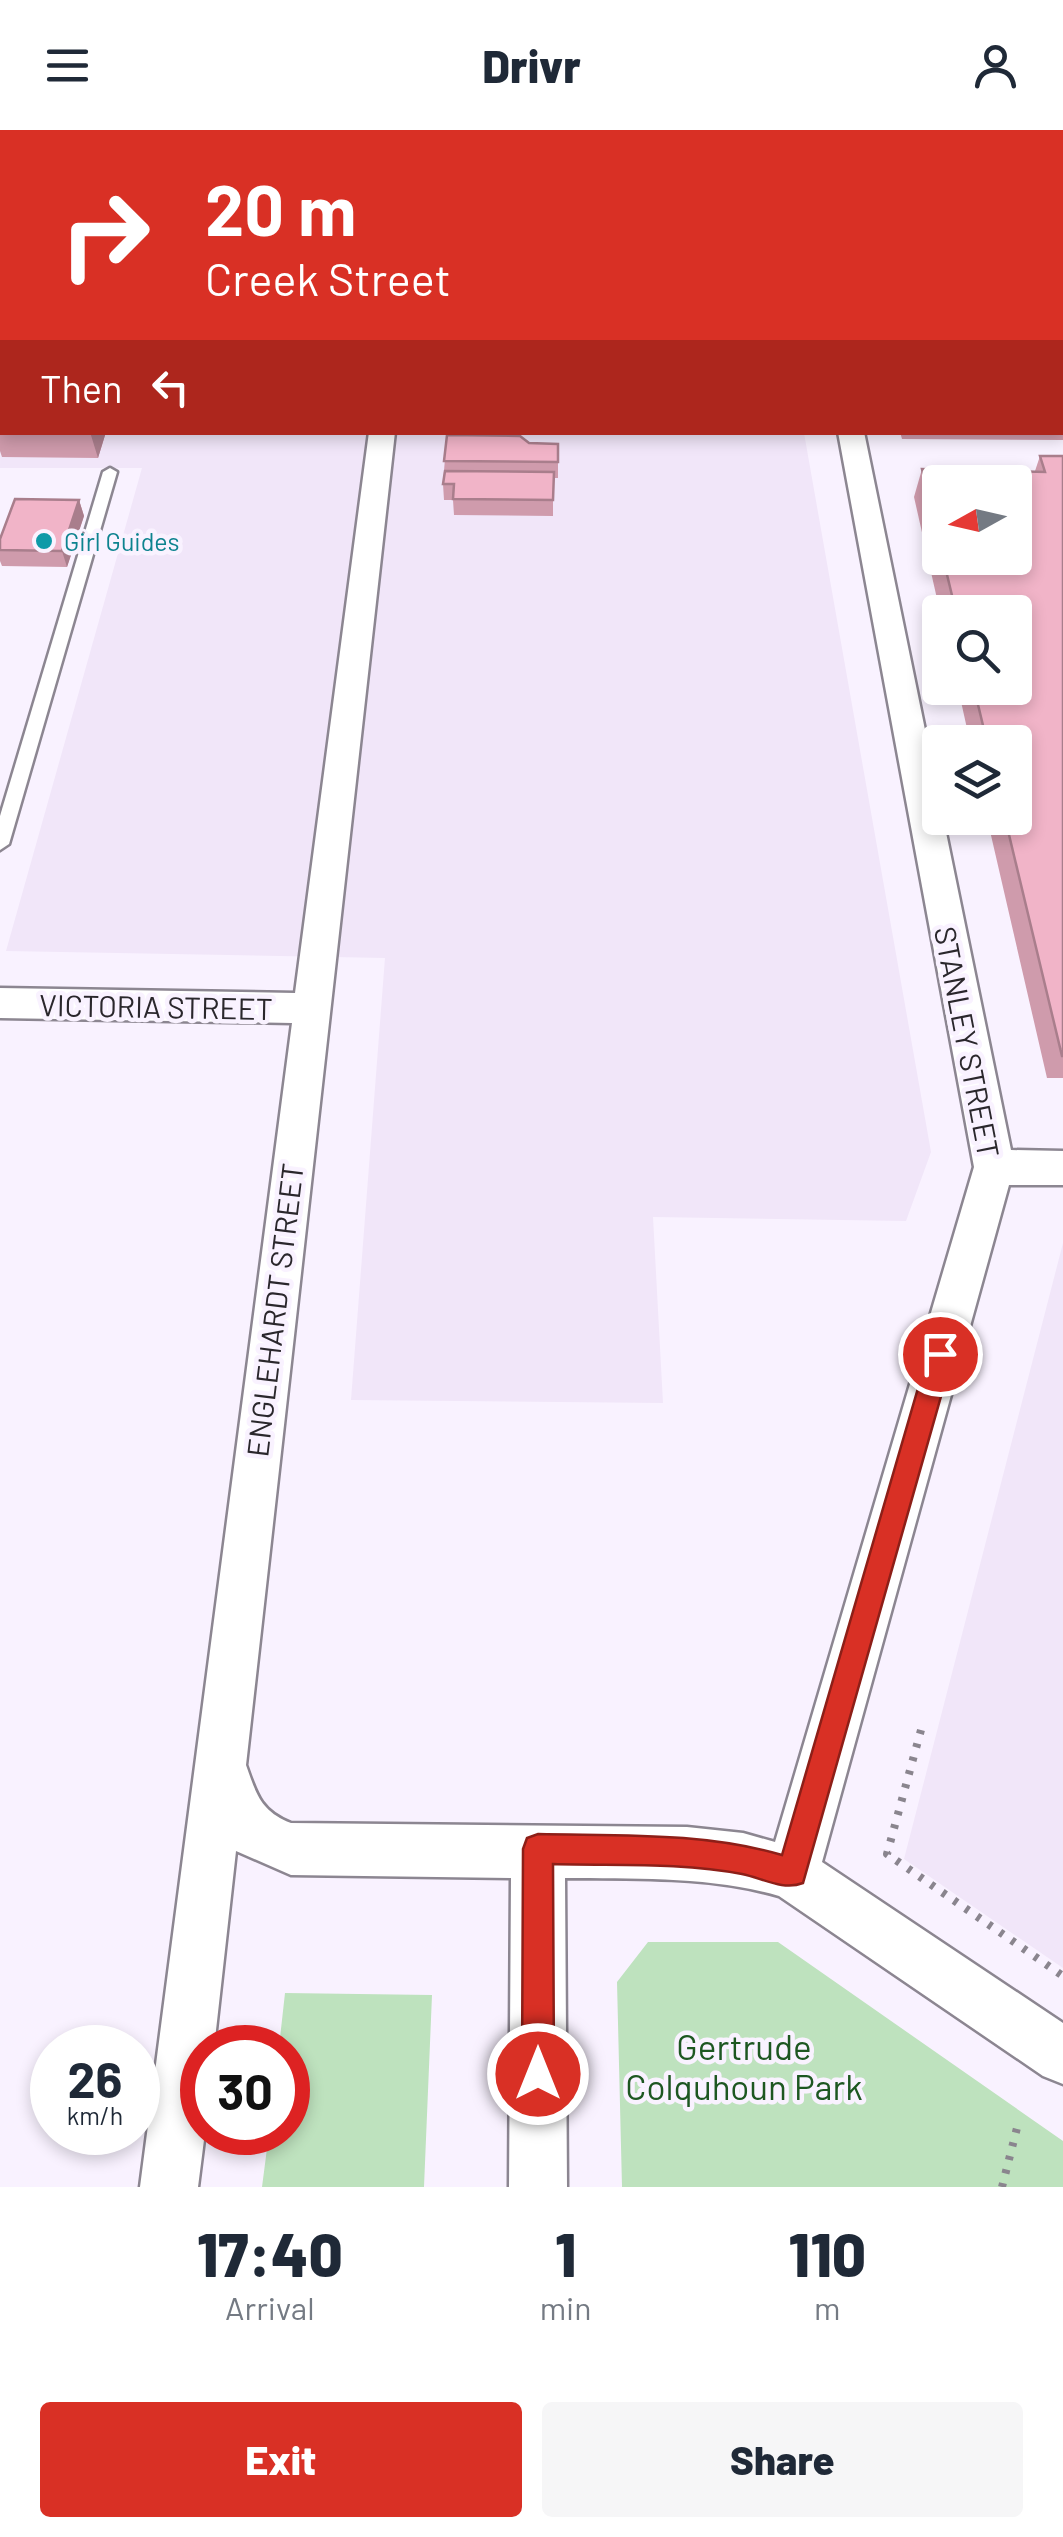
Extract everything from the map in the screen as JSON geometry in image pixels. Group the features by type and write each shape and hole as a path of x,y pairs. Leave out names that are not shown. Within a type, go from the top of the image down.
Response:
{"street":[{"name":"ENGLEHARDT STREET","path":"169,2187 382,435"},
{"name":"STANLEY STREET","path":"792,1873 994,1168 852,435"},
{"name":"VICTORIA STREET","path":"0,1004 311,1008"},
{"path":"994,1168 1063,1168"},
{"path":"222,1743 225,1797 239,1820 261,1840 291,1849 333,1852 538,1849 687,1852 744,1859 792,1873 1063,2056"},
{"path":"538,1849 538,2187"}],"lane":[{"path":"0,844 76,599 110,472"}],"path":[{"path":"922,1730 887,1854 1063,1976"},
{"path":"1002,2187 1018,2124"}],"shaded area":[{"path":"0,435 804,435 931,1152 906,1221 653,1217 663,1403 351,1400 385,958 6,951 142,468 0,468"},
{"path":"1063,1243 1063,1968 904,1859"}],"green space":[{"name":"Gertrude Colquhoun Park","path":"648,1942 778,1942 1063,2141 1063,2187 622,2187 617,1982"},
{"path":"285,1993 432,1995 424,2187 262,2187 266,2155 310,2155 310,2025 281,2025"}],"building":[{"path":"447,435 520,436 529,443 558,444 558,462 444,461"},
{"path":"1040,456 1063,456 1063,1056 1009,835 1032,835 1032,725 983,725 978,705 1032,705 1032,595 952,595 947,575 1032,575 1032,472 1045,472"},
{"path":"445,471 554,472 553,500 453,499 454,484 443,484"},
{"path":"15,499 79,500 62,551 0,550 0,539"}],"place":[{"name":"Girl Guides","path":"44,541"}],"route":[{"path":"538,2074 538,1849 687,1852 744,1859 792,1873 940,1354"}]}
